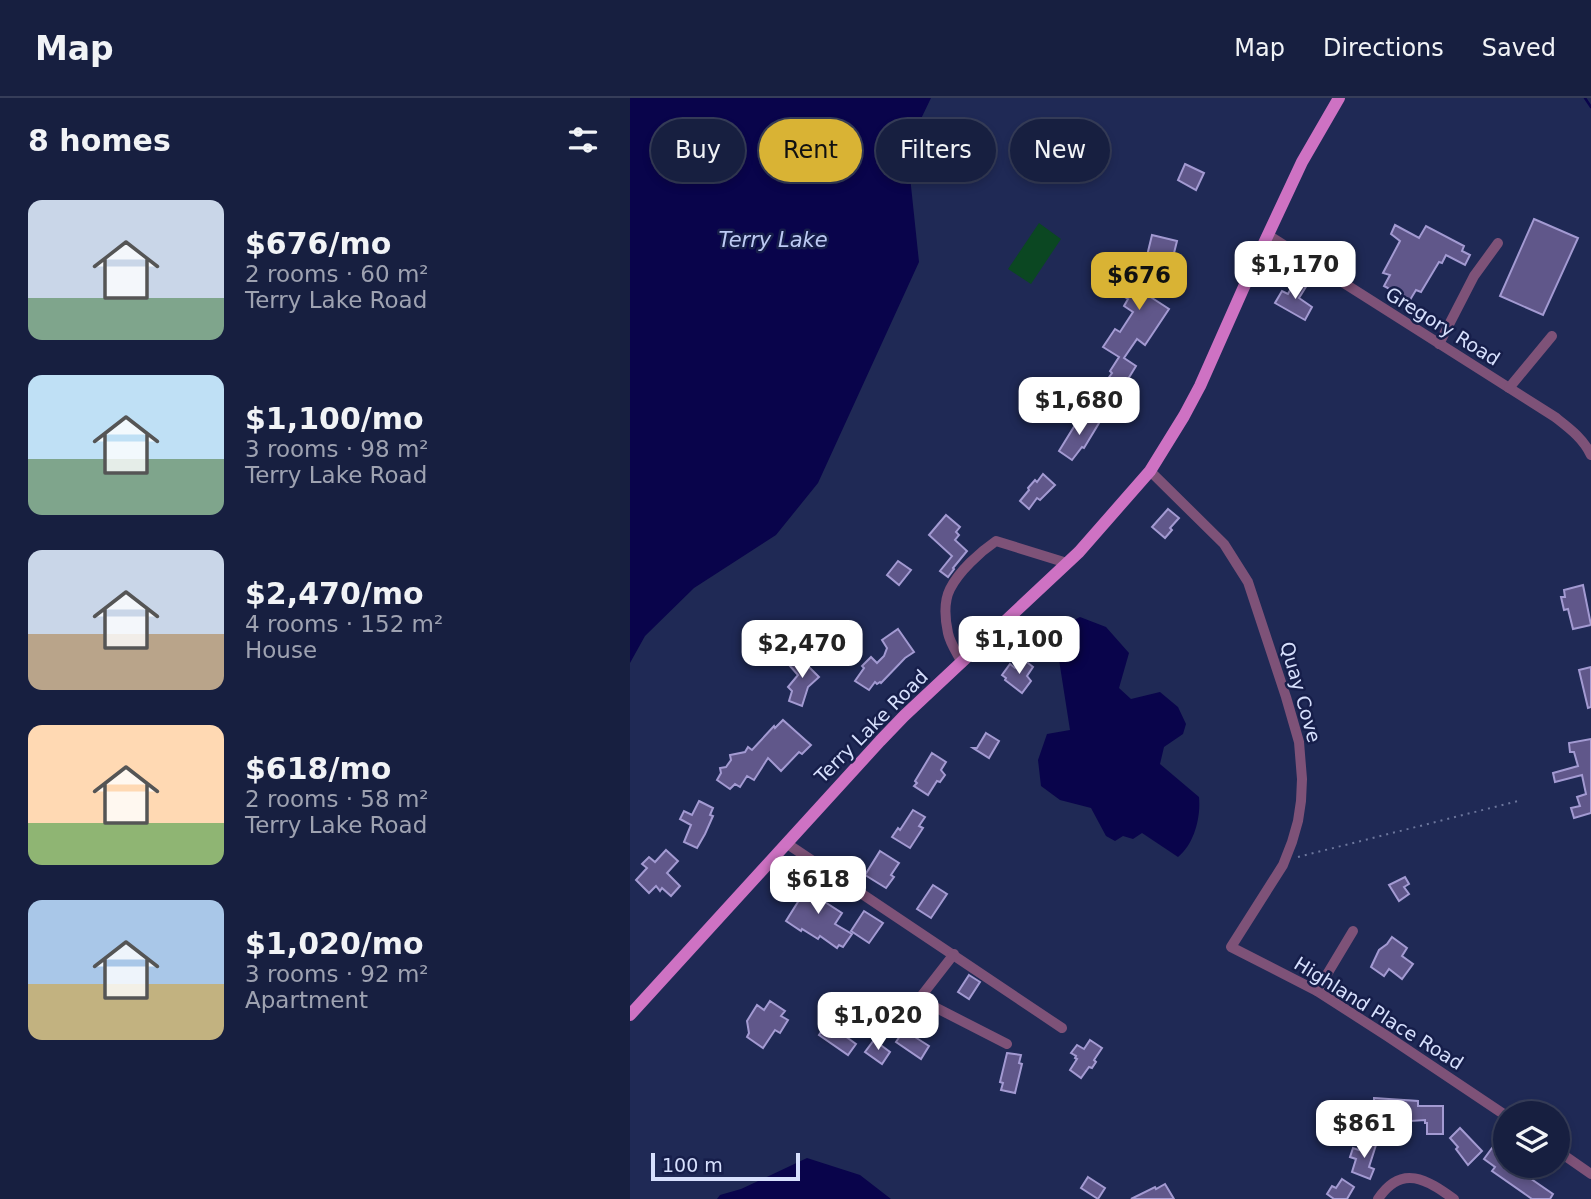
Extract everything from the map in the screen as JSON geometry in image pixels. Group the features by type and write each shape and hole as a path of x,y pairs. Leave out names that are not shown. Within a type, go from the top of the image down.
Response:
{"main road":[{"name":"Terry Lake Road","path":"630,1016 880,741 1079,552 1150,471 1200,386 1268,234 1303,162 1339,98"}],"street":[{"name":"Gregory Road","path":"1268,234 1555,417 1587,446 1591,455"},
{"path":"1439,345 1474,276 1498,243"},
{"path":"1509,388 1552,336"},
{"name":"Quay Cove","path":"1150,471 1224,544 1248,582 1299,742 1302,779 1298,821 1283,865 1231,947"},
{"path":"962,663 948,634 946,609 950,589 970,563 996,541 1067,563"},
{"path":"786,843 1062,1028"},
{"path":"1317,991 1353,931"},
{"name":"Highland Place Road","path":"1231,947 1317,991 1493,1107"},
{"path":"954,954 919,999 1007,1044"},
{"path":"1570,1159 1591,1174"},
{"path":"1378,1199 1391,1184 1406,1178 1419,1178 1454,1199"}],"path":[{"path":"1286,856 1300,858 1518,801"}],"green space":[{"path":"1039,223 1061,239 1031,284 1008,269"}],"water":[{"name":"Terry Lake","path":"630,98 931,98 921,119 876,119 876,182 911,182 919,262 818,483 776,535 694,588 645,636 630,663"},
{"path":"1080,617 1106,627 1129,653 1119,688 1131,699 1160,692 1178,707 1186,724 1183,734 1164,747 1160,764 1199,797 1195,830 1184,852 1178,857 1142,833 1133,839 1123,836 1115,841 1106,836 1091,808 1060,800 1041,786 1038,760 1047,734 1070,730 1057,647 1066,645 1068,634 1064,625"},
{"path":"807,1158 860,1175 891,1199 717,1199 720,1195 741,1189"}],"building":[{"path":"1185,164 1204,173 1196,190 1178,180"},
{"path":"1534,219 1578,238 1543,315 1500,296"},
{"path":"1395,225 1419,238 1426,226 1464,246 1462,251 1470,255 1465,265 1446,255 1421,292 1416,290 1410,300 1384,286 1390,275 1383,273 1400,241 1391,234"},
{"path":"1152,235 1177,241 1172,280 1154,276 1143,292 1169,309 1145,345 1137,339 1124,358 1136,366 1114,402 1102,395 1108,385 1105,383 1112,373 1110,371 1119,357 1103,347 1115,329 1120,332 1133,312 1124,306 1128,299 1116,292 1120,287 1109,280 1115,271 1137,286 1150,265 1145,264"},
{"path":"1296,279 1307,285 1299,298 1312,307 1305,320 1275,303 1282,291 1288,294"},
{"path":"1080,417 1086,421 1089,417 1099,423 1084,448 1082,447 1072,460 1059,451"},
{"path":"1043,474 1055,485 1040,500 1037,498 1029,509 1020,501 1028,488"},
{"path":"1168,509 1179,518 1165,538 1152,527"},
{"path":"946,515 960,527 955,540 967,551 948,577 940,571 952,556 929,535"},
{"path":"898,561 911,570 899,585 887,575"},
{"path":"1583,585 1591,625 1573,629 1568,609 1564,610 1561,597 1565,597 1564,590"},
{"path":"898,629 914,652 881,683 875,682 869,690 855,681 864,668 862,666 871,657 877,663 884,656 887,648 882,640"},
{"path":"803,654 811,659 807,665 819,677 808,687 802,706 789,701 792,691 788,687 798,675 790,666"},
{"path":"1023,659 1033,667 1027,676 1031,681 1022,693 1002,675 1010,664 1015,668"},
{"path":"1591,667 1591,707 1588,708 1579,670"},
{"path":"783,720 811,745 802,754 799,752 781,771 768,758 754,780 747,776 740,787 735,784 730,789 717,780 721,773 720,768 726,767 731,760 730,755 745,752 748,747 752,750"},
{"path":"986,733 999,741 989,758 973,748 977,748"},
{"path":"1591,739 1591,813 1574,818 1571,808 1580,806 1577,797 1586,794 1582,775 1555,782 1553,773 1578,766 1574,752 1570,752 1569,743"},
{"path":"932,753 946,762 941,770 945,775 940,782 937,781 928,795 914,786"},
{"path":"699,801 713,808 710,815 713,816 697,848 684,842 691,825 680,819 684,811 692,815"},
{"path":"913,810 925,817 919,826 923,828 910,848 892,837"},
{"path":"666,850 678,861 667,873 680,886 671,896 656,886 649,893 636,880 647,868 642,864 649,857 655,862"},
{"path":"880,851 899,863 886,888 865,875"},
{"path":"1405,877 1409,884 1404,887 1409,894 1399,901 1389,885"},
{"path":"813,878 827,887 822,895 825,902 842,913 835,924 852,934 843,947 839,945 837,948 820,936 818,939 786,921"},
{"path":"933,885 947,894 931,918 917,909"},
{"path":"864,911 883,923 869,943 851,931"},
{"path":"1392,937 1407,948 1402,956 1413,964 1402,979 1389,969 1384,976 1371,967 1379,950"},
{"path":"969,975 980,982 969,999 958,992"},
{"path":"770,1001 785,1011 781,1016 788,1020 780,1033 775,1030 763,1048 747,1037 747,1021 757,1005 764,1010"},
{"path":"827,1023 856,1044 848,1055 819,1035"},
{"path":"904,1030 929,1046 921,1059 896,1042"},
{"path":"874,1040 890,1052 882,1064 865,1052"},
{"path":"1090,1040 1102,1048 1092,1068 1089,1067 1081,1078 1070,1070 1077,1059 1071,1053 1077,1045 1084,1049"},
{"path":"1007,1053 1021,1055 1019,1063 1022,1064 1015,1093 1001,1090 1003,1083 1000,1082"},
{"path":"1374,1098 1418,1101 1418,1106 1443,1106 1443,1134 1427,1134 1425,1120 1411,1121 1411,1116 1374,1114"},
{"path":"1460,1128 1482,1151 1468,1165 1450,1138"},
{"path":"1362,1141 1376,1145 1369,1167 1374,1169 1370,1179 1352,1172 1356,1159 1350,1157 1353,1148 1359,1150"},
{"path":"1492,1148 1493,1149 1493,1166 1484,1159"},
{"path":"1088,1177 1105,1188 1098,1199 1081,1188"},
{"path":"1502,1178 1530,1178 1553,1194 1550,1199 1532,1199"},
{"path":"1342,1179 1354,1187 1347,1199 1334,1199 1327,1194 1332,1186 1336,1188"},
{"path":"1165,1184 1174,1199 1131,1199 1155,1187 1156,1189"}],"waterway":[{"path":"1585,98 1591,107"}]}
